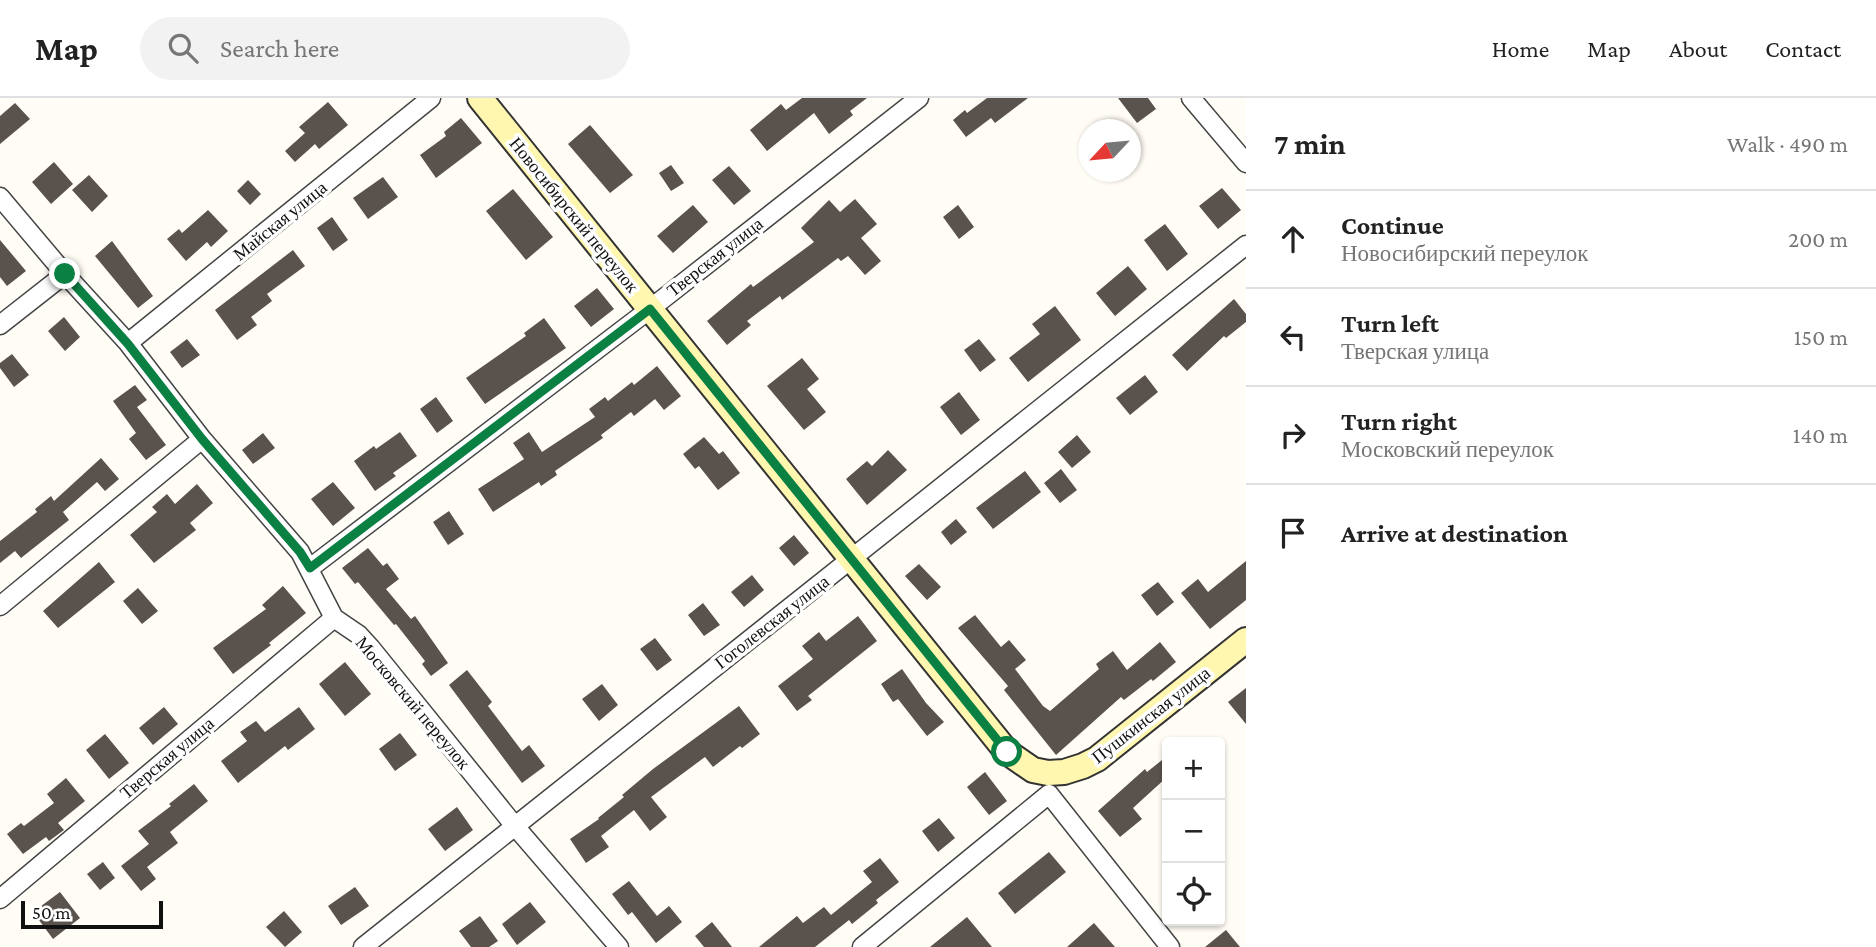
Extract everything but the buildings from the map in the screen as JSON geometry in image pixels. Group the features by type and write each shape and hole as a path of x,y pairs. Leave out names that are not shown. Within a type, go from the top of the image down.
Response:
{"street":[{"name":"Майская улица","path":"128,344 431,98"},
{"name":"Новосибирский переулок","path":"480,98 1007,752 1049,784 1170,947"},
{"name":"Тверская улица","path":"310,568 650,309 919,98"},
{"path":"1191,98 1246,163"},
{"name":"Московский переулок","path":"0,197 128,344 202,439 300,552 334,618 359,635 370,647 514,825 619,947"},
{"name":"Гоголевская улица","path":"363,947 1246,245"},
{"path":"0,325 65,274"},
{"path":"0,606 202,439"},
{"name":"Тверская улица","path":"0,899 334,618"},
{"name":"Пушкинская улица","path":"862,947 1064,772 1097,759 1246,640"}],"route":[{"path":"65,274 128,344 202,439 300,552 310,568 650,309 1007,752"}]}
